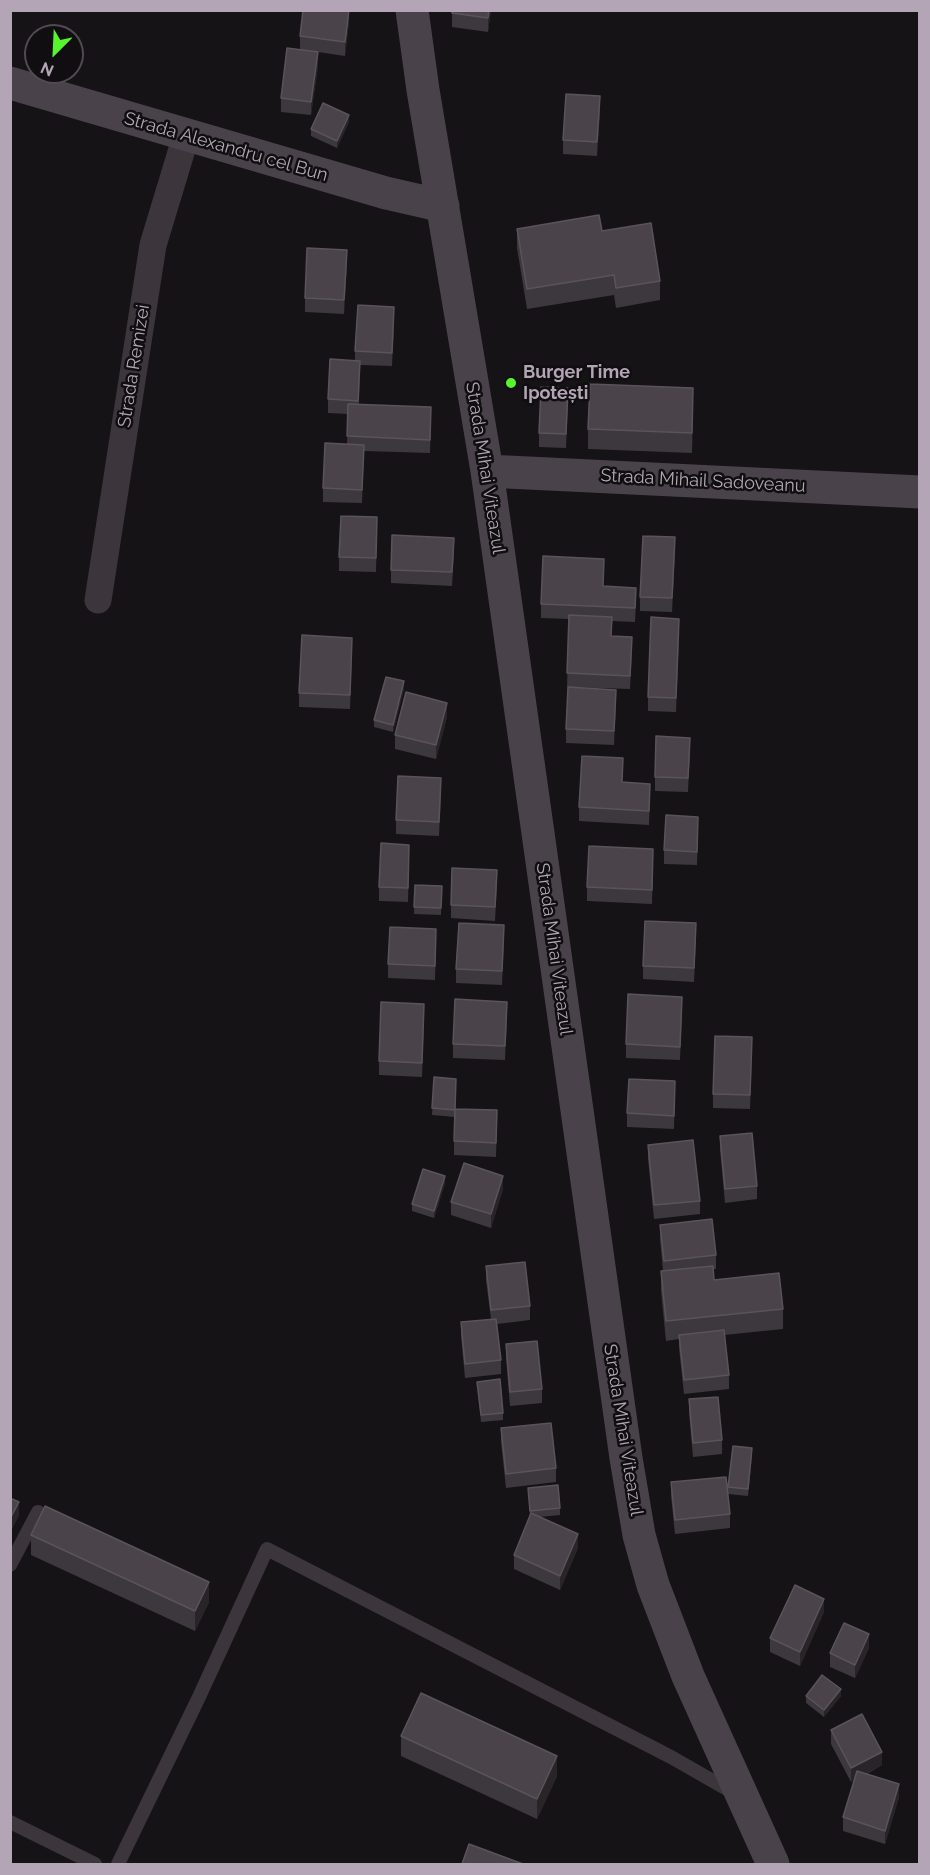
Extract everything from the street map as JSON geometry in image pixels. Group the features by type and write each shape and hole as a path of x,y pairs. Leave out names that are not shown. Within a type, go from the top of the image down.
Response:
{"main road":[{"name":"Strada Mihai Viteazul","path":"412,10 487,471 626,1458 639,1534 653,1585 687,1676 773,1864"},
{"name":"Strada Alexandru cel Bun","path":"10,83 386,193 443,206"},
{"name":"Strada Mihail Sadoveanu","path":"487,471 920,492"}],"street":[{"name":"Strada Remizei","path":"98,600 153,245 186,136"}],"lane":[{"path":"10,1565 38,1512"},
{"path":"118,1864 199,1697 267,1549 671,1757 743,1798"},
{"path":"10,1822 95,1864"}],"building":[{"path":"303,10 349,10 345,42 300,36"},
{"path":"452,10 489,10 488,18 452,13"},
{"path":"287,48 318,52 311,102 281,98"},
{"path":"566,94 600,96 597,142 563,140"},
{"path":"323,103 349,115 337,141 311,129"},
{"path":"599,215 602,231 651,223 660,281 616,288 614,275 527,289 517,229"},
{"path":"307,248 347,250 344,300 305,298"},
{"path":"358,305 394,307 392,353 355,351"},
{"path":"330,359 360,361 358,401 328,399"},
{"path":"590,384 693,388 692,433 588,429"},
{"path":"541,387 568,388 566,434 539,433"},
{"path":"348,404 431,407 430,440 347,436"},
{"path":"325,443 364,445 362,490 323,488"},
{"path":"341,516 377,517 376,558 339,557"},
{"path":"392,535 454,538 452,572 391,570"},
{"path":"643,536 675,537 672,598 640,597"},
{"path":"543,556 604,559 603,586 636,588 635,608 541,604"},
{"path":"569,615 612,617 611,636 632,637 630,676 567,673"},
{"path":"651,617 679,619 676,698 648,697"},
{"path":"302,635 352,638 350,695 299,693"},
{"path":"386,677 404,681 393,725 374,720"},
{"path":"568,687 616,690 614,731 566,729"},
{"path":"406,692 447,703 436,745 395,735"},
{"path":"656,736 690,738 688,778 655,777"},
{"path":"582,756 623,758 622,782 650,784 649,811 579,807"},
{"path":"398,776 441,778 439,822 396,820"},
{"path":"666,815 698,817 697,852 664,850"},
{"path":"381,843 409,845 408,888 379,887"},
{"path":"589,846 653,849 652,890 587,887"},
{"path":"452,868 497,870 495,907 451,905"},
{"path":"415,885 442,886 441,908 414,907"},
{"path":"645,921 696,923 694,968 643,966"},
{"path":"459,923 504,925 502,971 456,969"},
{"path":"390,927 436,929 435,966 388,964"},
{"path":"628,994 682,997 680,1047 626,1044"},
{"path":"455,999 507,1002 505,1046 453,1044"},
{"path":"381,1002 424,1004 422,1063 379,1061"},
{"path":"715,1036 752,1037 750,1095 713,1094"},
{"path":"434,1077 456,1079 455,1110 432,1108"},
{"path":"629,1079 675,1081 674,1116 627,1113"},
{"path":"455,1109 497,1110 496,1143 454,1141"},
{"path":"752,1133 757,1186 725,1189 720,1136"},
{"path":"693,1140 700,1201 654,1205 648,1145"},
{"path":"464,1163 503,1176 491,1214 451,1202"},
{"path":"423,1169 445,1176 434,1211 412,1204"},
{"path":"712,1219 716,1255 664,1261 660,1225"},
{"path":"525,1262 530,1306 491,1310 486,1266"},
{"path":"713,1266 714,1280 779,1273 783,1309 666,1321 661,1271"},
{"path":"496,1319 501,1360 465,1364 461,1322"},
{"path":"724,1330 729,1375 684,1380 679,1335"},
{"path":"537,1341 542,1389 510,1392 506,1344"},
{"path":"500,1379 503,1413 481,1415 477,1382"},
{"path":"718,1397 722,1440 693,1443 689,1399"},
{"path":"551,1423 556,1468 506,1474 501,1428"},
{"path":"733,1446 752,1448 748,1489 728,1487"},
{"path":"726,1477 730,1514 675,1520 671,1482"},
{"path":"558,1485 560,1508 530,1511 528,1488"},
{"path":"10,1498 19,1502 10,1519"},
{"path":"45,1506 209,1582 195,1611 31,1535"},
{"path":"531,1513 578,1534 560,1576 514,1555"},
{"path":"795,1585 824,1599 800,1652 770,1638"},
{"path":"844,1623 869,1634 855,1665 830,1653"},
{"path":"822,1675 841,1689 824,1710 806,1696"},
{"path":"421,1693 557,1756 537,1799 401,1736"},
{"path":"862,1714 882,1752 851,1768 831,1730"},
{"path":"857,1771 899,1784 885,1831 843,1817"},
{"path":"469,1844 523,1864 462,1864"}],"place":[{"name":"Burger Time Ipotești","path":"511,383"}]}
